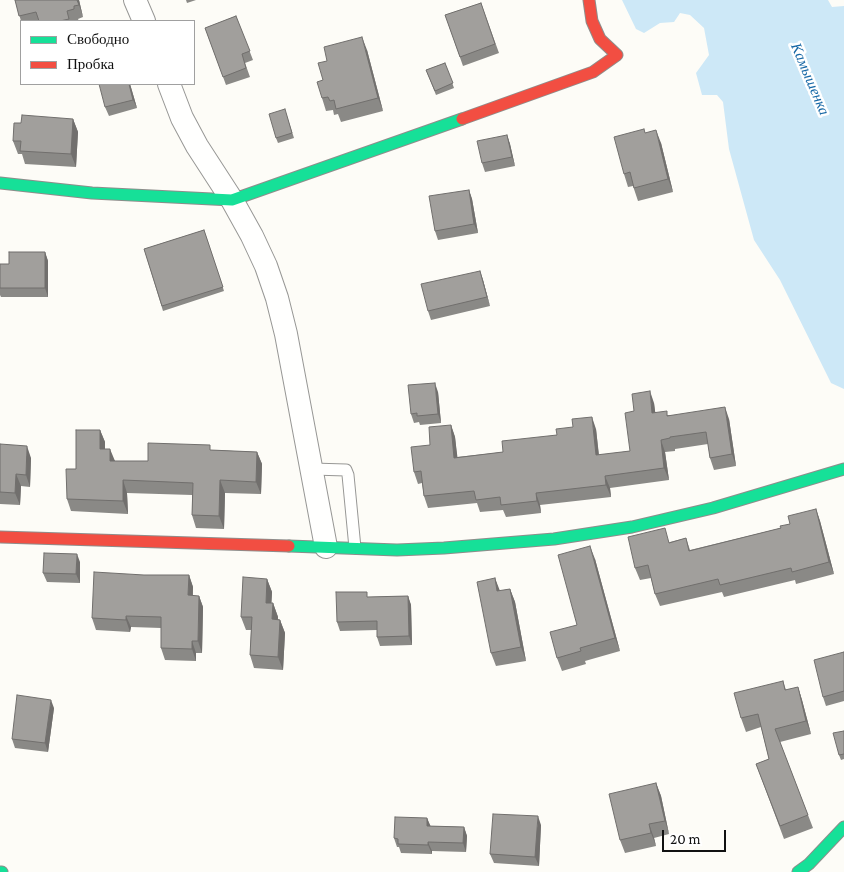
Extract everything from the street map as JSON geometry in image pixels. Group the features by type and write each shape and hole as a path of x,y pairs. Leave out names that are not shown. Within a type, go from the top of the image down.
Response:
{"street":[{"path":"135,0 144,20"},
{"path":"0,183 92,193 232,200 593,72 617,55 600,39 592,21 589,0"},
{"path":"169,85 182,118 196,146 232,200 266,266 277,298 286,334 326,547"},
{"path":"0,538 397,550 444,548 594,534 672,519 844,469"},
{"path":"798,872 809,864 844,827"}],"lane":[{"path":"312,470 346,470 355,548"}],"water":[{"name":"Камышенка","path":"622,0 828,0 832,7 844,6 844,389 831,383 780,280 754,240 729,149 723,102 717,95 702,95 696,73 709,55 704,28 690,15 680,13 674,22 660,23 644,33 636,29"}],"building":[{"path":"15,0 77,0 79,5 67,11 69,19 64,20 39,20 36,12 19,16"},
{"path":"481,3 495,44 460,57 445,15"},
{"path":"236,16 250,51 242,54 246,68 223,77 205,28"},
{"path":"362,37 378,98 336,109 334,100 330,101 328,97 322,98 317,82 323,80 318,63 327,61 324,47"},
{"path":"445,63 453,83 435,91 426,70"},
{"path":"99,85 129,85 133,100 105,107"},
{"path":"285,109 292,133 276,138 269,114"},
{"path":"22,115 73,119 71,154 20,151 21,141 13,141 14,123 21,123"},
{"path":"644,129 645,133 656,130 668,179 634,188 630,172 624,174 614,137"},
{"path":"507,135 512,157 482,163 477,141"},
{"path":"469,190 474,224 435,231 429,196"},
{"path":"204,230 223,287 162,306 144,249"},
{"path":"9,252 45,252 45,288 0,288 0,264 9,264"},
{"path":"480,271 487,297 428,311 421,284"},
{"path":"435,383 438,414 417,416 417,413 411,414 408,385"},
{"path":"650,391 652,413 667,411 667,416 725,407 732,454 710,458 706,432 670,437 661,440 664,468 605,476 606,485 536,493 537,501 501,505 500,497 476,500 474,491 424,496 421,471 414,472 411,447 430,445 429,427 451,425 454,458 503,452 502,441 557,435 556,429 573,427 572,419 592,417 596,455 630,451 625,413 634,411 632,394"},
{"path":"76,430 100,430 100,449 110,449 110,461 148,461 148,443 210,445 210,450 257,452 256,482 220,480 219,516 192,515 193,483 123,480 123,501 67,499 66,469 76,469"},
{"path":"0,444 27,446 26,475 16,474 15,493 0,492"},
{"path":"816,509 829,562 792,572 791,568 720,585 718,579 655,594 648,565 635,568 628,537 665,528 669,543 686,538 689,551 781,528 780,526 790,524 788,516"},
{"path":"590,546 615,638 580,648 581,651 557,658 550,632 577,625 558,555"},
{"path":"44,553 77,554 76,574 43,573"},
{"path":"94,572 189,575 188,595 199,596 198,641 192,641 192,649 161,648 161,617 126,616 126,620 92,618"},
{"path":"243,577 267,579 266,603 273,603 272,619 280,620 278,657 250,655 252,617 241,617"},
{"path":"495,578 497,591 510,589 521,647 491,653 477,582"},
{"path":"336,592 367,592 367,597 408,596 409,636 377,637 377,621 337,622"},
{"path":"844,652 844,691 823,697 814,660"},
{"path":"783,681 785,690 798,687 806,721 775,729 808,815 780,826 756,764 769,759 758,714 741,718 734,693"},
{"path":"17,695 51,700 45,743 12,739"},
{"path":"844,731 844,754 839,755 833,733"},
{"path":"656,783 665,821 649,824 651,833 620,840 609,794"},
{"path":"493,814 538,816 535,857 490,854"},
{"path":"395,817 427,818 427,826 464,827 463,843 428,842 428,845 398,844 398,839 394,838"}],"traffic: fast":[{"path":"0,183 92,193 232,200 462,119"},
{"path":"289,546 397,550 554,539 632,527 713,508 844,469"},
{"path":"798,872 809,864 844,827"}],"traffic: jam":[{"path":"462,119 593,72 617,55 600,39 592,21 589,0"},
{"path":"0,537 289,546"}]}
